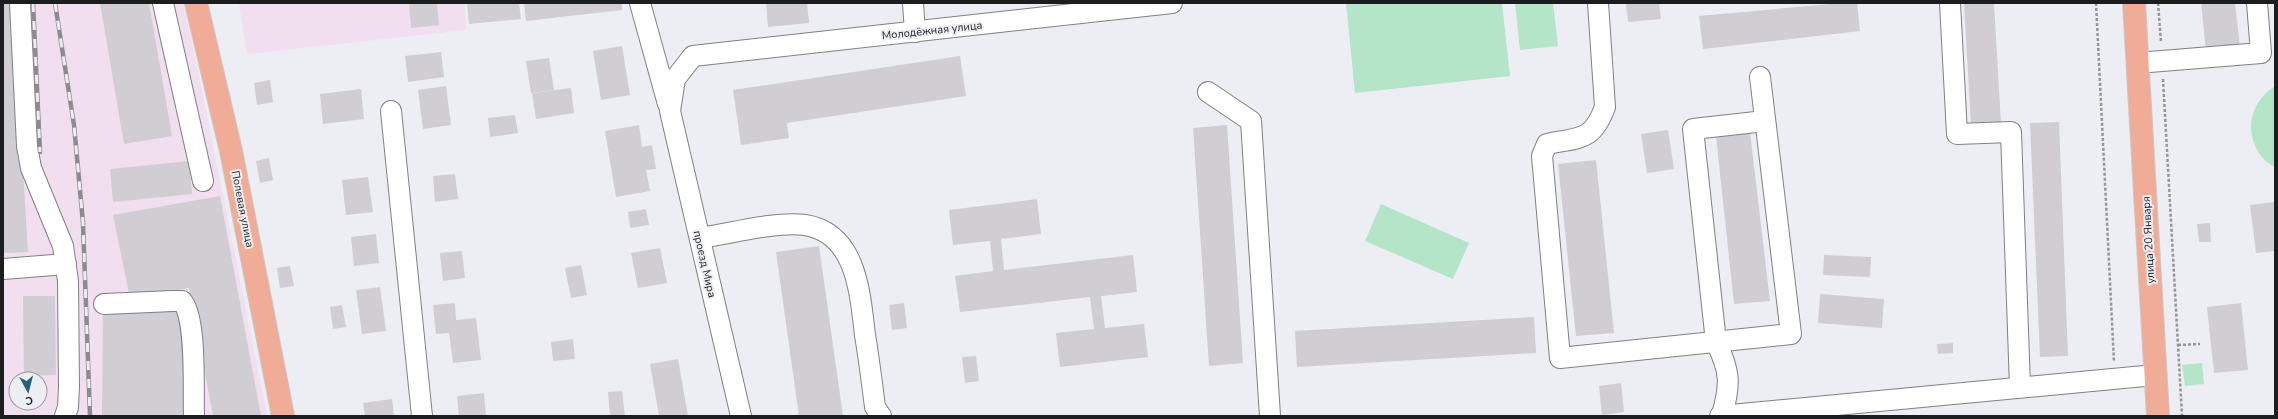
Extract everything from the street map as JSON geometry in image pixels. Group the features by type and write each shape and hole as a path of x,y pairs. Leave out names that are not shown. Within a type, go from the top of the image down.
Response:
{"main road":[{"name":"Полевая улица","path":"196,3 224,116 283,416"},
{"name":"улица 20 Января","path":"2134,3 2158,416"}],"street":[{"path":"20,3 27,146 31,168 63,246 68,281 69,387 68,407 65,416"},
{"path":"164,3 203,181"},
{"name":"проезд Мира","path":"640,3 670,111 741,416"},
{"path":"913,3 915,32"},
{"name":"Молодёжная улица","path":"693,56 1172,3"},
{"path":"1598,3 1605,107 1600,121 1589,135 1547,144 1542,156 1560,358 1791,334 1760,77"},
{"path":"1950,3 1957,134 2011,132 2020,387"},
{"path":"2137,63 2261,53 2257,3"},
{"name":"проезд Мира","path":"670,111 675,79 693,56"},
{"path":"1208,92 1251,121 1270,416"},
{"path":"390,110 422,416"},
{"path":"1765,121 1693,128 1716,342 1726,364 1728,390 1721,415 2115,378 2155,376"},
{"path":"700,238 789,225 804,225 816,228 832,237 843,248 851,263 859,289 875,407 881,416"},
{"path":"3,269 66,264"},
{"path":"104,304 173,301 182,302 187,307 192,337 194,416"}],"path":[{"path":"2096,3 2115,378"},
{"path":"2158,3 2182,416"},
{"path":"2178,345 2200,344"}],"shaded area":[{"path":"3,3 183,3 203,95 267,416 3,416"},
{"path":"239,3 465,3 466,30 247,54"}],"green space":[{"path":"1346,3 1502,3 1510,76 1355,93"},
{"path":"1515,3 1553,3 1558,46 1520,50"},
{"path":"2275,86 2275,167 2265,160 2257,150 2251,132 2251,123 2256,106 2267,92"},
{"path":"1381,204 1469,243 1453,279 1365,241"},
{"path":"2202,363 2204,384 2185,386 2182,365"}],"building":[{"path":"3,3 13,3 28,252 3,253"},
{"path":"100,3 149,3 172,136 124,144"},
{"path":"409,3 437,3 439,25 411,28"},
{"path":"467,3 519,3 521,19 469,24"},
{"path":"524,3 622,3 622,10 526,21"},
{"path":"766,3 807,3 809,23 768,27"},
{"path":"1626,3 1659,3 1661,19 1628,22"},
{"path":"1842,3 1857,3 1860,31 1703,49 1699,16"},
{"path":"1964,3 1994,3 2001,124 1971,125"},
{"path":"2201,3 2235,3 2240,47 2206,51"},
{"path":"622,46 630,95 601,100 593,51"},
{"path":"441,52 444,77 408,82 405,56"},
{"path":"960,56 966,96 787,123 789,138 741,145 733,90"},
{"path":"549,58 554,90 531,93 526,61"},
{"path":"270,80 273,102 257,105 254,83"},
{"path":"446,86 451,125 423,129 418,90"},
{"path":"571,88 574,113 536,119 532,93"},
{"path":"361,89 364,119 323,124 320,94"},
{"path":"515,115 518,133 490,137 488,118"},
{"path":"2059,122 2068,356 2040,357 2030,123"},
{"path":"639,125 642,147 652,145 656,169 646,170 650,191 616,197 605,131"},
{"path":"1227,125 1243,363 1209,366 1193,128"},
{"path":"1668,130 1674,169 1647,173 1641,134"},
{"path":"1750,132 1770,301 1734,304 1716,136"},
{"path":"269,158 273,180 260,183 256,161"},
{"path":"1596,160 1614,333 1576,336 1558,164"},
{"path":"189,161 192,194 113,202 110,169"},
{"path":"455,174 458,199 435,202 433,176"},
{"path":"368,177 373,212 346,215 342,180"},
{"path":"220,196 261,416 213,416 189,288 130,298 113,215"},
{"path":"1037,199 1041,234 1001,239 1004,270 1133,255 1137,292 1101,296 1105,328 1144,324 1148,357 1060,367 1056,333 1094,329 1090,297 960,312 955,276 993,271 990,241 953,245 949,210"},
{"path":"2275,202 2275,251 2256,253 2250,205"},
{"path":"646,209 649,225 630,228 628,212"},
{"path":"2210,223 2211,242 2199,242 2197,224"},
{"path":"376,234 379,263 354,266 351,237"},
{"path":"819,246 843,416 799,416 776,252"},
{"path":"660,248 667,283 638,288 631,253"},
{"path":"462,251 465,278 443,281 440,253"},
{"path":"1824,255 1871,257 1870,277 1823,275"},
{"path":"581,265 587,295 571,298 565,268"},
{"path":"290,266 294,286 280,288 277,268"},
{"path":"380,287 386,331 362,334 356,290"},
{"path":"1820,294 1884,299 1882,328 1818,323"},
{"path":"23,296 55,296 56,375 48,375 48,371 24,371"},
{"path":"455,303 456,320 476,318 481,360 453,363 449,333 436,334 433,305"},
{"path":"904,303 907,328 892,330 889,305"},
{"path":"2241,303 2248,370 2214,373 2207,307"},
{"path":"342,305 346,327 333,329 330,307"},
{"path":"103,311 183,312 183,416 102,416"},
{"path":"1534,317 1536,353 1297,367 1295,331"},
{"path":"573,339 575,359 553,361 551,342"},
{"path":"1953,343 1953,353 1938,354 1937,344"},
{"path":"976,356 979,381 965,383 962,357"},
{"path":"678,359 688,416 659,416 650,364"},
{"path":"1621,383 1624,412 1602,415 1599,386"},
{"path":"622,391 625,416 610,416 608,392"},
{"path":"484,393 486,416 459,416 457,396"},
{"path":"392,399 394,416 365,416 363,403"}],"railway":[{"path":"33,3 40,152"},
{"path":"55,3 74,125 83,223 90,416"}]}
